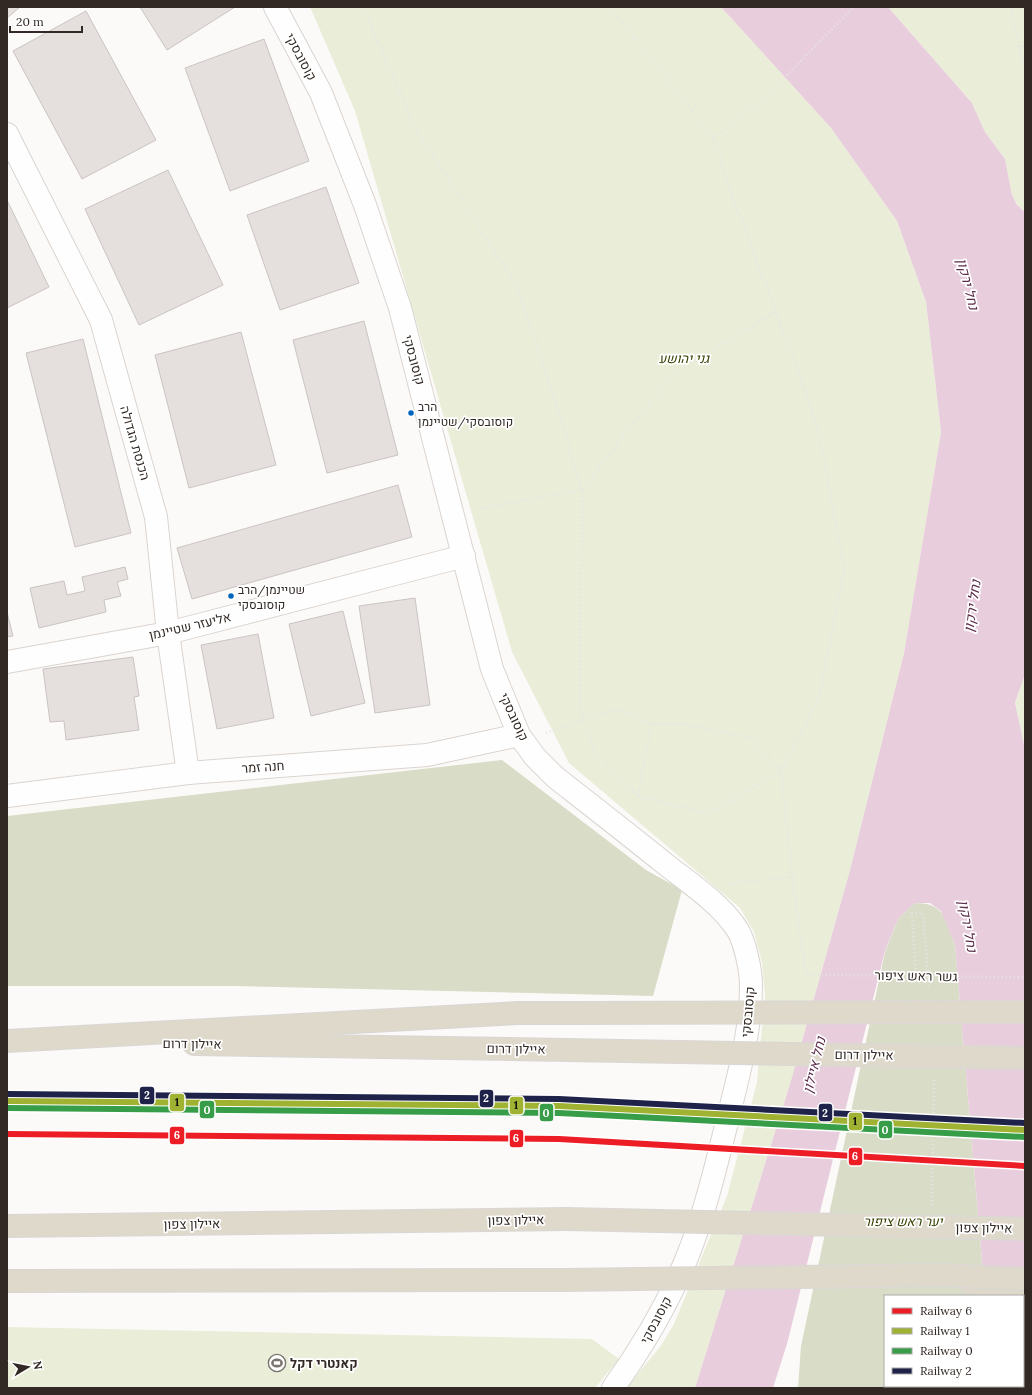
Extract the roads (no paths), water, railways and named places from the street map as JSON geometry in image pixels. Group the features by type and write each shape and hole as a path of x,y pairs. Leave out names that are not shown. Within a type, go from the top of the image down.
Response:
{"highway":[{"path":"7,1042 518,1013 1025,1012"},
{"name":"איילון דרום","path":"7,1042 1025,1058"},
{"name":"איילון צפון","path":"7,1226 566,1220 1025,1229"},
{"path":"942,1275 1025,1295"},
{"path":"7,1281 566,1280 942,1275 1025,1279"}],"street":[{"name":"קוסובסקי","path":"275,7 321,93 365,205 400,308 454,513 492,669 521,738 535,757 555,777 695,887 725,914 738,931 746,954 751,984 748,1031 741,1066 713,1178 688,1254 660,1315 646,1341 613,1388"},
{"name":"הכנסת הגדולה","path":"7,134 101,320 156,518 168,633 188,773"},
{"name":"אליעזר שטיינמן","path":"7,662 168,633 464,556"},
{"name":"חנה זמר","path":"7,796 188,773 427,755 521,738"}],"water":[{"path":"721,7 888,7 972,103 985,132 1005,159 1012,195 1017,205 1025,212 1025,674 1015,703 1025,749 1025,1388 995,1388 1024,1387 1024,1295 985,1295 955,945 941,911 930,903 915,903 898,919 885,951 787,1344 773,1388 695,1388 790,1084 850,870 904,653 941,432 926,302 897,221 831,128"}],"rail line":[{"name":"2","path":"7,1094 559,1099 1025,1123"},
{"name":"1","path":"7,1101 559,1106 1025,1130"},
{"name":"0","path":"7,1108 559,1113 1025,1137"},
{"name":"6","path":"7,1134 559,1139 1025,1166"}],"place":[{"name":"הרב קוסובסקי/שטיינמן","path":"411,413"},
{"name":"שטיינמן/הרב קוסובסקי","path":"231,596"},
{"name":"קאנטרי דקל","path":"277,1363"}],"water label":[{"name":"נחל ירקון","path":"968,284"},
{"name":"נחל ירקון","path":"972,606"},
{"name":"נחל ירקון","path":"968,926"},
{"name":"נחל איילון","path":"814,1065"}],"park label":[{"name":"גני יהושע","path":"684,358"},
{"name":"יער ראש ציפור","path":"903,1221"}]}
